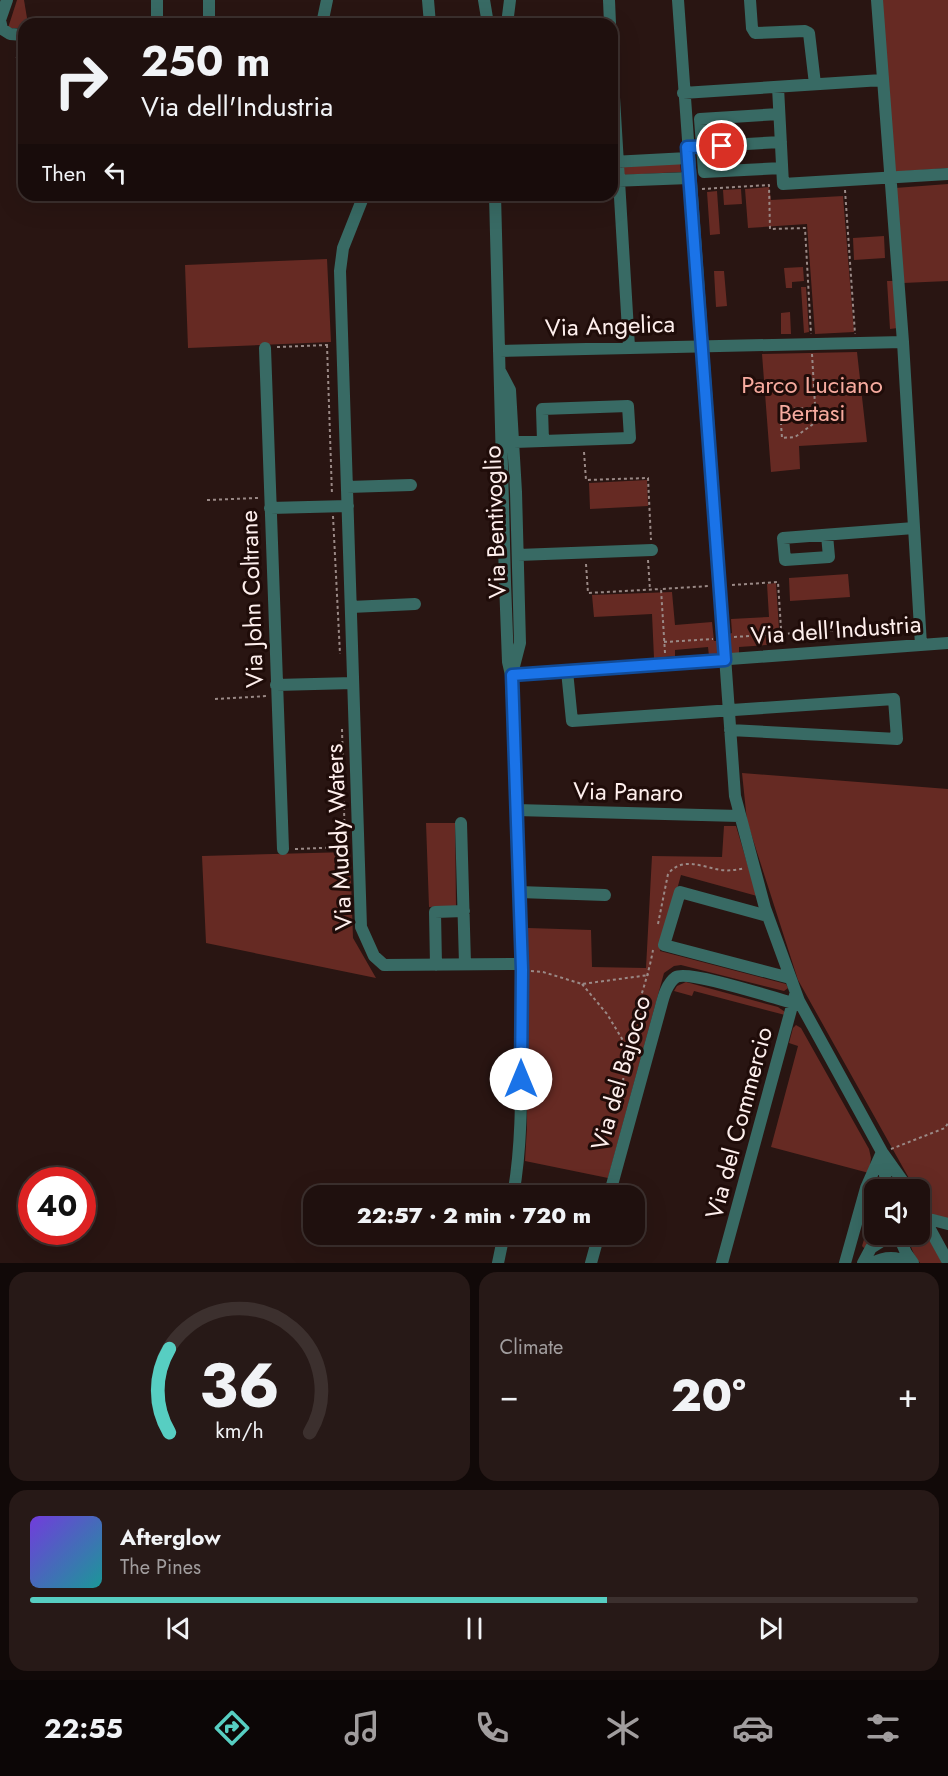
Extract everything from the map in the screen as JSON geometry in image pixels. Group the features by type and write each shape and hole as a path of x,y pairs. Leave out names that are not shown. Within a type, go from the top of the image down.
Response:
{"street":[{"path":"7,0 0,24 6,32 18,34"},
{"path":"157,0 157,18"},
{"path":"208,18 209,0"},
{"path":"323,18 327,0"},
{"path":"428,0 430,18"},
{"path":"484,0 487,18"},
{"path":"508,18 510,0"},
{"path":"609,0 610,18"},
{"path":"678,0 733,778 739,816 768,916 790,978 794,998 900,1179"},
{"path":"750,0 752,28 756,33 805,31 809,33 815,84"},
{"path":"877,0 903,342 921,645"},
{"path":"683,93 882,80"},
{"path":"778,87 783,184 948,174"},
{"path":"779,114 700,118 704,172 782,168"},
{"path":"618,171 688,153 702,147 781,142"},
{"path":"618,172 690,184"},
{"name":"Via Muddy Waters","path":"362,201 342,256 342,345 361,927 374,956 381,964 387,966 465,964 522,967"},
{"name":"Via Bentivoglio","path":"495,201 508,662 512,675 522,967 521,1123 515,1185"},
{"path":"617,201 629,347"},
{"name":"Via Angelica","path":"499,351 903,342"},
{"name":"Via John Coltrane","path":"265,348 283,849"},
{"name":"Via Bentivoglio","path":"499,370 510,390 514,442 520,643 512,675"},
{"path":"501,436 514,442 584,440 630,438 628,405 542,409 543,441"},
{"path":"501,453 514,442"},
{"path":"347,487 411,485"},
{"path":"270,502 348,506"},
{"path":"827,535 829,557 785,560 783,538 914,528"},
{"path":"518,555 652,549"},
{"path":"351,607 415,604"},
{"name":"Via dell'Industria","path":"512,675 948,643"},
{"path":"567,671 572,721 894,699 897,740 730,730"},
{"path":"276,691 353,683"},
{"name":"Via Panaro","path":"516,810 739,816"},
{"path":"461,823 465,964"},
{"path":"519,892 605,895"},
{"path":"768,916 680,892 664,945 790,978"},
{"path":"436,965 435,912 464,911"},
{"name":"Via del Bajocco","path":"612,1185 662,1002 669,985 675,978 699,977 794,998"},
{"name":"Via del Commercio","path":"722,1263 794,998"},
{"path":"881,1179 882,1152"},
{"path":"845,1263 866,1188 882,1152"},
{"path":"930,1219 948,1224"},
{"path":"930,1229 948,1262"},
{"path":"498,1263 502,1245"},
{"path":"591,1263 595,1245"},
{"path":"863,1263 871,1248 876,1245"},
{"path":"903,1245 911,1263"},
{"path":"873,1263 886,1258 900,1258 911,1263"}],"path":[{"path":"844,181 856,342"},
{"path":"690,184 769,185 770,229 805,228 816,422 795,437 782,438 780,409 815,408"},
{"path":"327,345 340,660"},
{"path":"265,348 342,345"},
{"path":"584,440 586,480 648,478 652,549 652,556 648,556 650,590"},
{"path":"207,500 270,502"},
{"path":"585,552 588,592 709,586"},
{"path":"731,585 778,582 783,655"},
{"path":"662,589 666,664"},
{"path":"664,642 920,625"},
{"path":"215,699 276,691"},
{"path":"342,719 345,847"},
{"path":"283,849 358,847"},
{"path":"522,967 582,984 649,975 627,1047 623,1073 624,1107"},
{"path":"582,984 607,1014 627,1047"},
{"path":"882,1152 945,1128 948,1123"}],"green space":[{"path":"17,0 24,0 27,18 18,18 18,28 8,28"},
{"path":"880,0 948,0 948,168 893,172"},
{"path":"680,163 681,172 623,175 622,166"},
{"path":"948,184 948,281 903,283 895,188"},
{"path":"769,187 771,200 843,196 854,332 815,334 807,224 748,228 745,189"},
{"path":"741,189 742,204 724,205 723,190"},
{"path":"717,191 720,234 710,235 707,192"},
{"path":"884,236 885,258 854,260 853,238"},
{"path":"327,259 331,342 188,348 185,265"},
{"path":"803,267 804,281 792,282 792,288 786,288 784,268"},
{"path":"714,271 724,271 727,306 716,307"},
{"path":"887,281 895,281 898,328 890,329"},
{"path":"801,287 806,287 809,332 804,333"},
{"path":"790,312 791,334 781,334 781,313"},
{"name":"Parco Luciano Bertasi","path":"857,352 867,442 799,446 800,469 771,472 762,354"},
{"path":"647,480 648,506 590,509 589,483"},
{"path":"848,574 850,597 790,601 789,578"},
{"path":"776,583 780,644 739,647 739,654 730,654 731,619 769,617 767,584"},
{"path":"672,592 675,625 712,622 714,641 718,641 719,655 709,656 708,647 675,650 675,656 654,658 652,614 594,617 592,595"},
{"path":"742,773 948,789 948,1220 936,1217 930,1212 930,1179 909,1179 798,980 747,821"},
{"path":"426,823 455,823 456,906 429,907"},
{"path":"724,826 736,826 757,896 681,875 660,951 786,984 788,988 784,991 681,965 674,966 664,973 608,1178 525,1161 528,928 591,930 592,967 646,968 652,856 722,857"},
{"path":"350,852 353,938 376,978 206,943 202,856"},
{"path":"686,982 778,1007 785,1012 785,1015 694,991 692,996 674,991 677,986"},
{"path":"796,1025 801,1028 869,1149 871,1158 869,1173 771,1147 798,1046 789,1043"},
{"path":"930,1240 942,1263 920,1263 911,1246 930,1245"}],"route":[{"path":"521,1079 522,970 512,675 725,660 687,147 722,146"}]}
